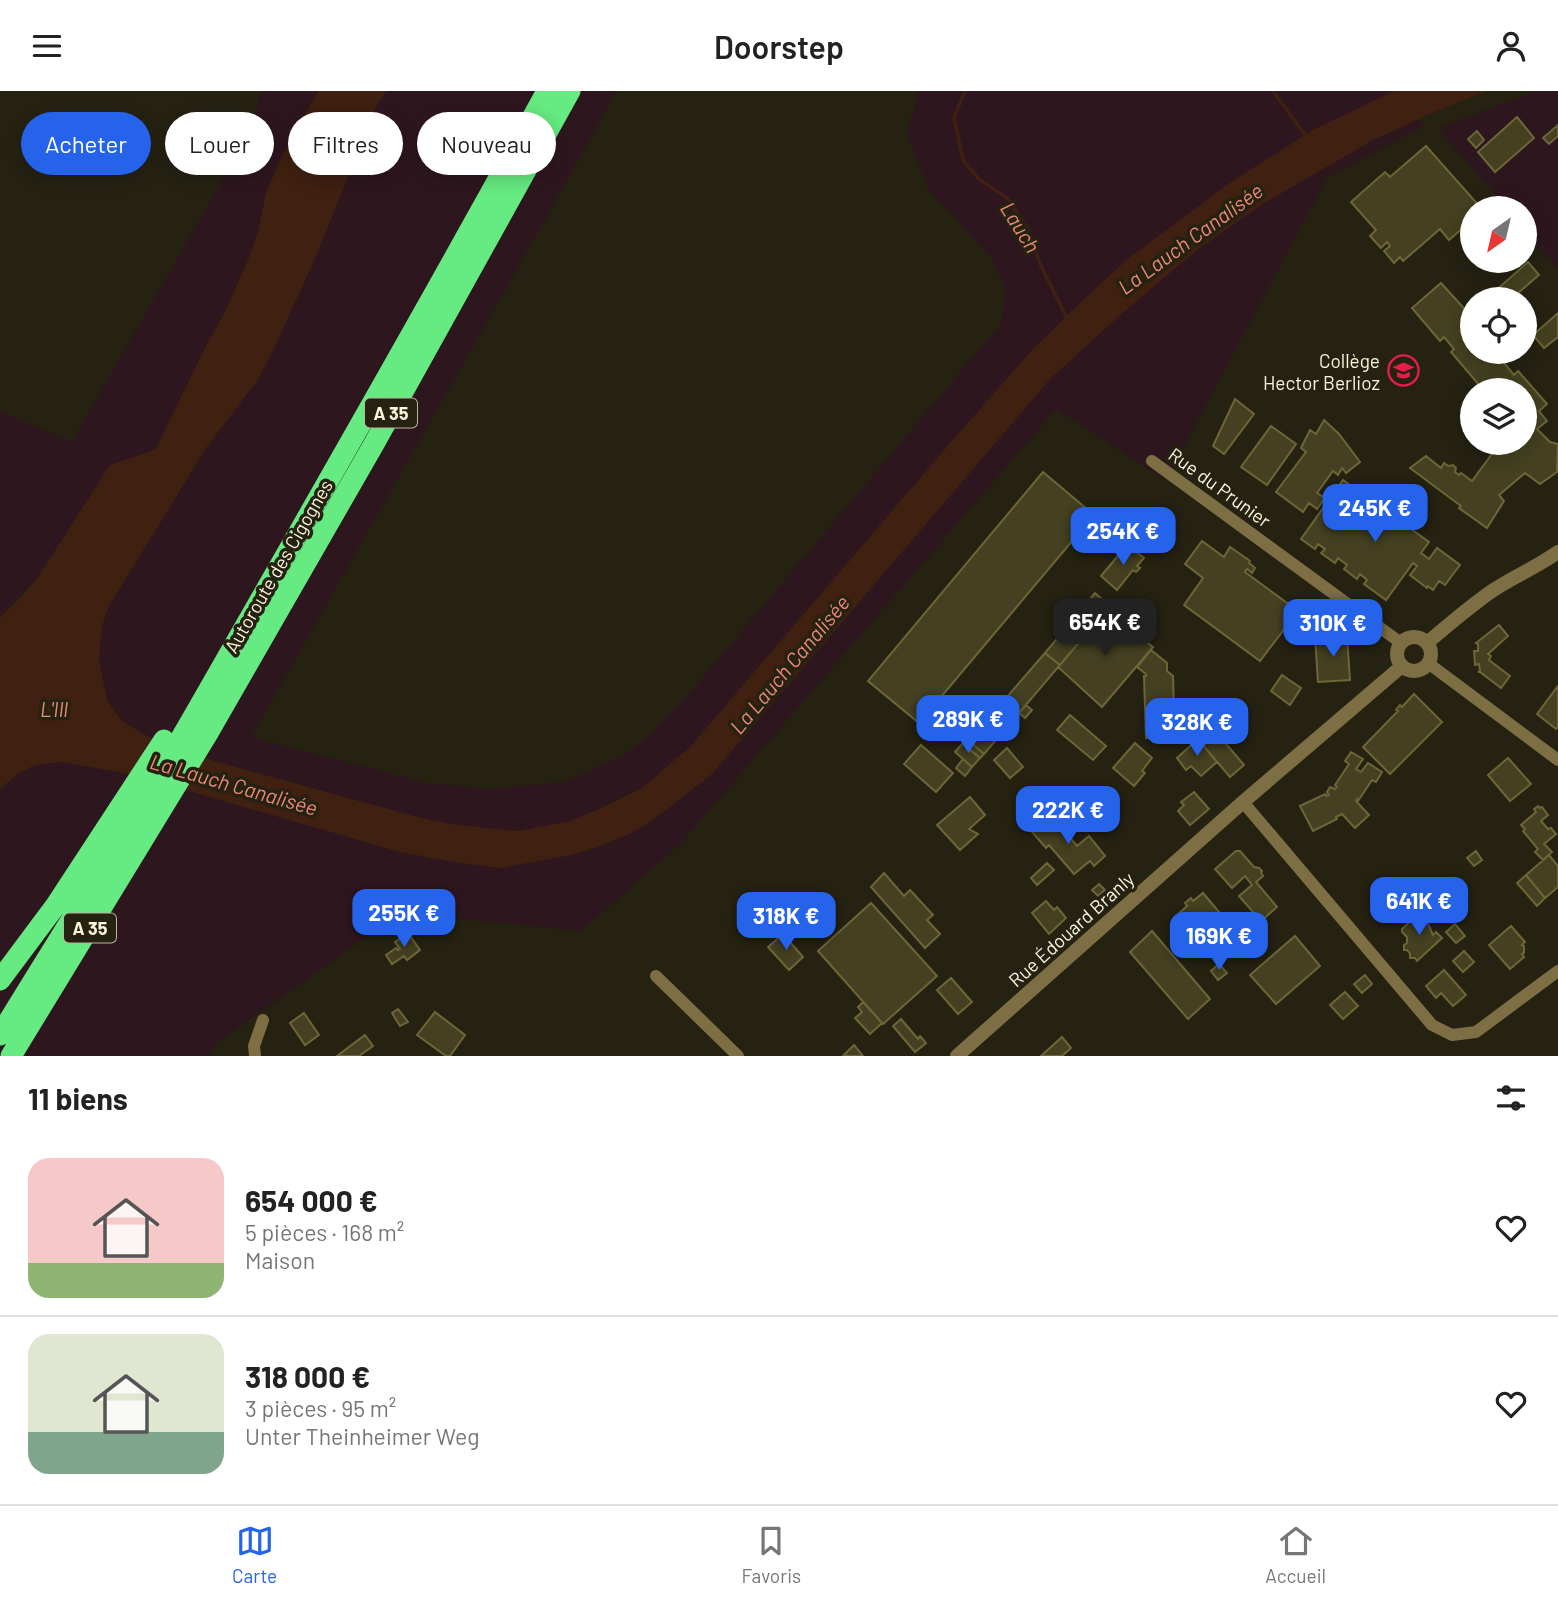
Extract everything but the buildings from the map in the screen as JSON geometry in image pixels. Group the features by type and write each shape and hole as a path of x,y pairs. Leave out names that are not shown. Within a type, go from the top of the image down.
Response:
{"highway":[{"name":"Autoroute des Cigognes","path":"191,727 205,674 224,662 356,435 547,91"},
{"name":"Autoroute des Cigognes","path":"0,1035 191,727 374,444 570,91"},
{"name":"Autoroute des Cigognes","path":"11,1056 149,795"},
{"path":"0,980 56,905 149,795"}],"street":[{"name":"Rue du Prunier","path":"1152,461 1401,643"},
{"path":"1427,642 1494,590 1558,552"},
{"path":"1409,637 1419,637 1427,642 1431,656 1429,663 1416,671 1402,666 1396,654 1401,643 1409,637"},
{"path":"1429,663 1558,760"},
{"name":"Rue Édouard Branly","path":"957,1056 1243,802 1402,666"},
{"path":"1243,802 1432,1025 1452,1035 1476,1032 1558,971"},
{"path":"656,976 738,1056"},
{"path":"255,1056 254,1046 262,1020"}],"shaded area":[{"path":"261,91 318,91 306,112 288,112 288,145 274,174 274,112 256,112"},
{"path":"386,91 616,91 251,737 426,783 490,789 565,782 626,754 645,739 688,695 1002,323 1005,287 991,257 928,189 907,132 919,91 1403,91 1424,126 1327,178 1166,480 1056,409 679,845 581,931 400,913 218,1042 208,1056 0,1056 0,789 16,775 35,765 61,762 130,774 400,852 572,855 614,841 652,821 642,788 571,821 518,831 457,825 421,818 211,760 152,739 122,721 107,700 99,660 102,626 109,606 206,448 257,381 317,254 349,175 403,175 403,112 374,112"},
{"path":"1537,91 1558,91 1558,268 1537,244 1537,196 1497,196 1438,128"},
{"path":"225,175 274,175 266,193 258,232 248,260 224,314 155,450 110,465 38,577 0,617 0,411 72,442"}],"water":[{"path":"318,91 386,91 374,112 306,112"},
{"path":"1394,91 1487,91 1373,140 1261,205 1197,250 1126,310 1051,378 712,774 652,821 630,834 572,855 500,868 400,852 130,774 61,762 35,765 16,775 0,789 0,618 38,577 110,465 155,450 224,314 248,260 258,232 266,193 288,145 288,175 349,175 317,254 257,381 206,448 109,606 102,626 99,660 107,700 122,721 152,739 211,760 421,818 457,825 518,831 571,821 610,804 642,788 690,747 1030,352 1130,257 1231,182 1313,130"}],"waterway":[{"name":"Lauch","path":"965,91 954,118 963,160 979,179 1008,199 1028,229 1040,264 1068,320"},
{"name":"Lauch","path":"1273,91 1308,139"}],"place":[{"name":"Collège Hector Berlioz","path":"1403,371"}],"water label":[{"name":"La Lauch Canalisée","path":"1190,238"},
{"name":"La Lauch Canalisée","path":"789,664"},
{"name":"L'Ill","path":"54,708"},
{"name":"La Lauch Canalisée","path":"234,784"}]}
